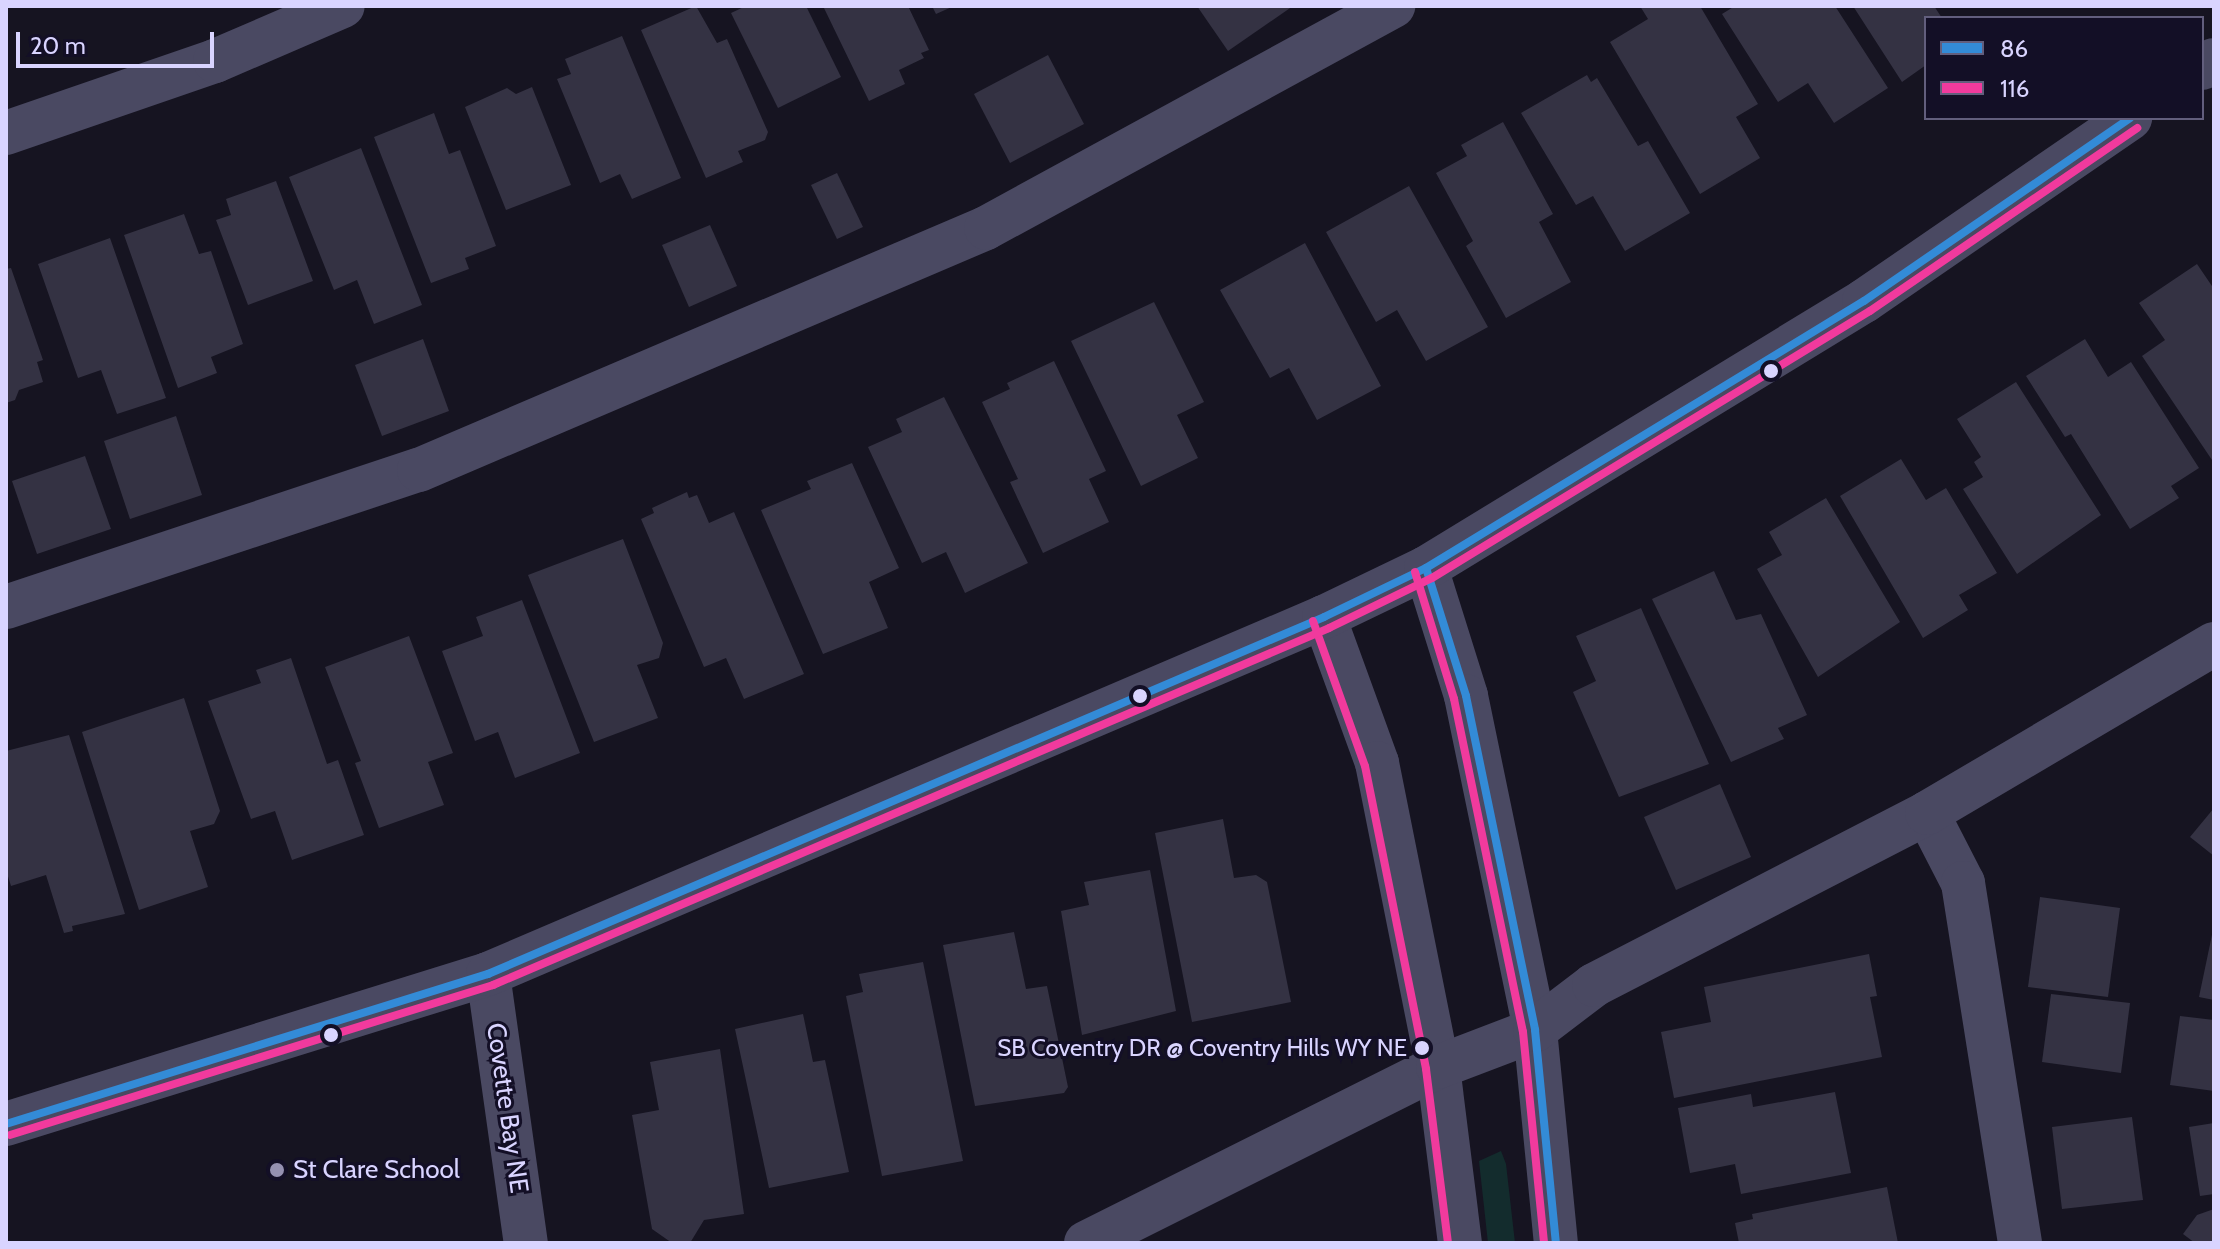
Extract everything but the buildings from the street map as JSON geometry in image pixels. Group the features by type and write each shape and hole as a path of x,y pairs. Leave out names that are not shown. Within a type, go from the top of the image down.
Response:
{"street":[{"path":"6,133 215,61 343,6"},
{"path":"6,607 419,470 986,228 1393,6"},
{"path":"6,1124 488,974 1324,617 1426,568 1864,301 2127,120"},
{"path":"1426,568 1466,696 1535,1030 1556,1243"},
{"path":"1324,617 1377,763 1438,1067 1460,1243"},
{"path":"1086,1243 1438,1067 1535,1030 1594,985 1927,813 2214,644"},
{"path":"1927,813 1963,883 2020,1243"},
{"name":"Covette Bay NE","path":"488,974 526,1243"}],"green space":[{"path":"1501,1151 1506,1164 1515,1243 1488,1243 1479,1161"}],"transit line":[{"name":"86","path":"6,1124 488,974 1324,617 1426,568 1864,301 2127,120"},
{"name":"116","path":"10,1135 493,985 1329,628 1432,578 1870,311 2137,128"},
{"name":"86","path":"1426,568 1466,696 1535,1030 1556,1243"},
{"name":"116","path":"1415,572 1454,699 1523,1032 1544,1243"},
{"name":"116","path":"1313,621 1365,766 1426,1069 1448,1243"}],"place":[{"name":"SB Coventry DR @ Coventry Hills WY NE","path":"1422,1048"},
{"name":"St Clare School","path":"277,1170"}]}
